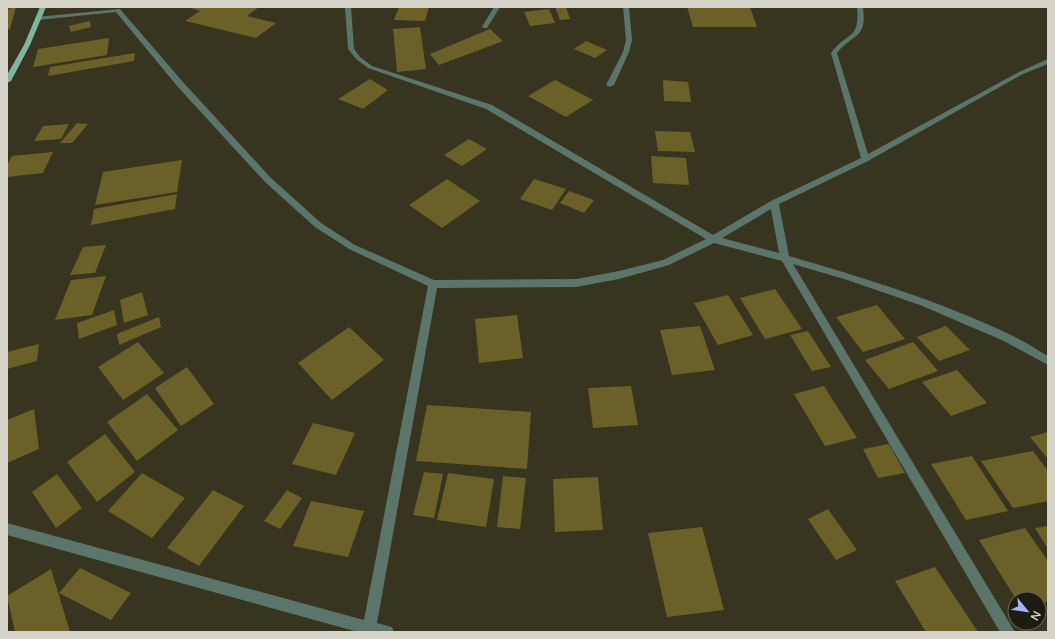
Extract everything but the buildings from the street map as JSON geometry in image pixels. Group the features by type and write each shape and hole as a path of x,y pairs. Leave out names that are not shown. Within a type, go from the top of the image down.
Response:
{"main road":[{"path":"7,81 27,45 43,7"}],"street":[{"path":"348,7 351,48 358,58 370,67 489,107 713,239 846,276 923,302 1008,338 1048,361"},
{"path":"485,28 497,7"},
{"path":"610,85 626,52 629,40 626,7"},
{"path":"860,7 863,20 858,33 838,48 834,53 865,159"},
{"path":"38,18 117,9 180,84 268,180 318,225 352,247 433,284 576,283 619,275 666,263 713,239 774,203 865,159 1021,73 1048,60"},
{"path":"774,203 785,258 1008,632"},
{"path":"368,630 433,284"},
{"path":"7,529 368,630 387,632"}]}
